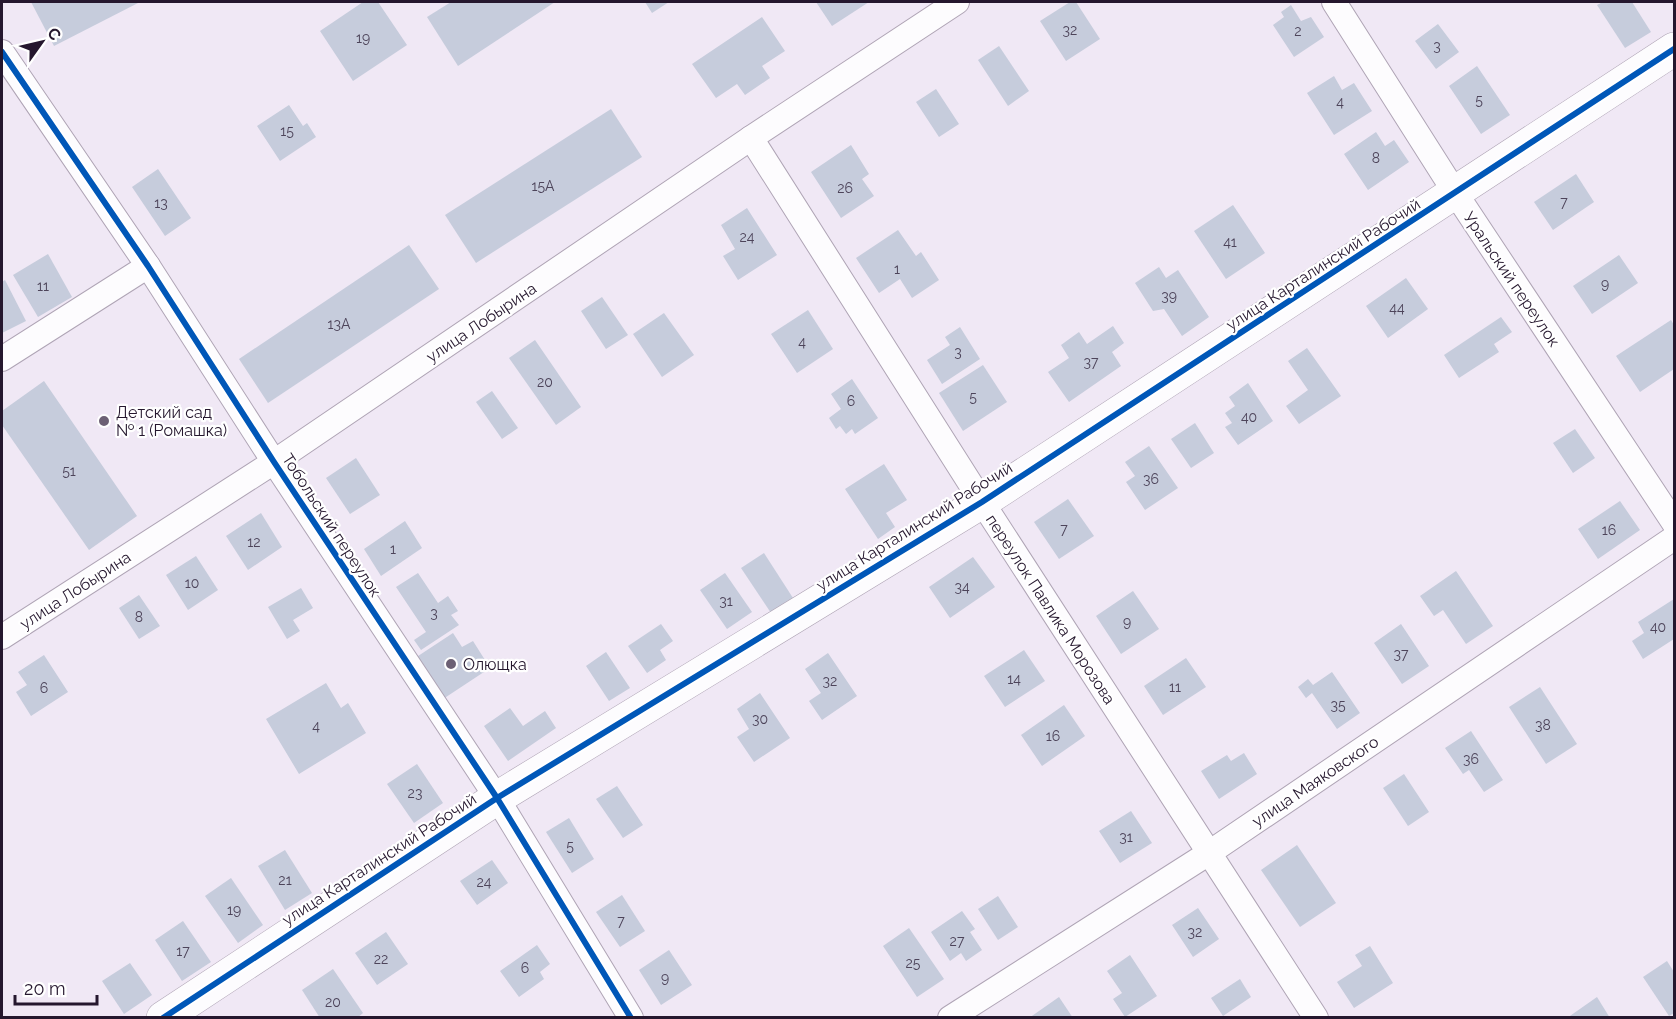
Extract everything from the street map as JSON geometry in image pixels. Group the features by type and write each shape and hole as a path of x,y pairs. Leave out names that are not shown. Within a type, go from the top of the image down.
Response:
{"street":[{"name":"улица Лобырина","path":"2,638 274,462 751,138 957,2"},
{"name":"Уральский переулок","path":"1334,2 1456,194 1674,523"},
{"name":"улица Карталинский Рабочий","path":"163,1017 496,798 982,502 1674,50"},
{"name":"Тобольский переулок","path":"2,52 148,266 274,462 496,798 631,1017"},
{"name":"переулок Павлика Морозова","path":"751,138 982,502 1316,1017"},
{"path":"2,359 148,266"},
{"name":"улица Маяковского","path":"951,1017 1209,853 1674,538"}],"building":[{"path":"31,2 140,2 54,46"},
{"path":"363,2 378,2 407,45 353,81 320,31"},
{"path":"451,2 555,2 458,66 427,17"},
{"path":"645,2 669,2 652,13"},
{"path":"816,2 869,2 832,26"},
{"path":"1070,2 1076,2 1100,39 1066,61 1040,21"},
{"path":"1603,2 1632,2 1651,32 1625,48 1597,5"},
{"path":"1291,5 1301,21 1311,17 1324,37 1294,57 1273,25 1284,17 1281,12"},
{"path":"762,17 785,51 762,66 770,78 745,95 737,84 716,98 692,64"},
{"path":"1438,24 1459,52 1436,69 1415,41"},
{"path":"999,46 1029,91 1008,106 978,60"},
{"path":"1477,66 1510,115 1481,134 1449,86"},
{"path":"1334,76 1342,90 1354,83 1372,111 1334,135 1307,93"},
{"path":"936,89 959,124 939,137 916,102"},
{"path":"289,105 303,126 307,123 316,137 280,161 257,126"},
{"path":"611,109 642,157 476,263 445,215"},
{"path":"1376,132 1385,146 1394,140 1409,162 1368,190 1344,154"},
{"path":"851,145 869,174 862,179 874,196 841,218 811,172"},
{"path":"158,169 191,218 165,236 132,187"},
{"path":"1576,174 1594,202 1553,230 1534,202"},
{"path":"1233,205 1265,253 1226,279 1194,231"},
{"path":"747,208 777,255 738,280 723,256 735,249 721,225"},
{"path":"898,230 916,256 921,252 939,280 912,298 900,279 879,293 856,258"},
{"path":"409,245 439,289 268,403 239,359"},
{"path":"48,254 72,297 38,317 13,275"},
{"path":"1619,255 1638,283 1592,314 1573,286"},
{"path":"1159,267 1166,278 1178,270 1209,317 1182,336 1164,309 1153,311 1135,283"},
{"path":"1406,278 1428,309 1388,338 1366,306"},
{"path":"5,280 26,321 2,333 2,282"},
{"path":"602,297 628,335 606,349 581,311"},
{"path":"808,310 833,349 797,373 771,334"},
{"path":"664,313 694,355 662,377 633,334"},
{"path":"1501,317 1512,332 1494,344 1499,352 1459,378 1444,355"},
{"path":"1671,320 1674,325 1674,369 1640,392 1616,356"},
{"path":"1113,326 1124,343 1112,352 1121,366 1069,402 1048,372 1069,358 1061,345 1079,332 1087,344"},
{"path":"960,327 980,359 942,384 927,360 950,345 945,337"},
{"path":"535,340 581,407 556,425 509,358"},
{"path":"1307,348 1341,396 1299,424 1286,406 1308,390 1288,361"},
{"path":"983,365 1007,402 963,431 939,393"},
{"path":"852,379 878,418 855,434 852,429 846,434 840,426 836,429 829,418 841,409 831,394"},
{"path":"44,381 137,516 89,550 2,425 2,411"},
{"path":"1248,383 1273,421 1238,445 1225,427 1232,423 1225,413 1235,406 1229,397"},
{"path":"492,391 518,428 502,439 476,402"},
{"path":"1195,423 1214,453 1191,468 1171,439"},
{"path":"1575,429 1595,458 1573,473 1553,443"},
{"path":"1149,446 1178,488 1145,510 1126,482 1135,476 1125,462"},
{"path":"356,458 380,495 350,514 326,478"},
{"path":"884,464 907,500 886,513 895,527 878,539 845,489"},
{"path":"1068,499 1094,536 1059,559 1034,522"},
{"path":"1620,501 1640,530 1598,559 1578,529"},
{"path":"261,513 282,547 248,570 226,536"},
{"path":"405,521 422,548 381,576 364,549"},
{"path":"764,553 793,598 771,613 741,568"},
{"path":"196,556 218,590 188,610 166,575"},
{"path":"973,557 995,587 950,618 929,587"},
{"path":"1456,571 1493,626 1466,644 1443,610 1434,616 1420,596"},
{"path":"418,573 438,603 448,596 458,611 451,615 459,625 421,650 414,640 426,632 396,587"},
{"path":"725,573 752,612 727,629 700,590"},
{"path":"301,588 313,608 293,620 300,631 287,639 268,607"},
{"path":"1133,591 1159,629 1121,654 1096,616"},
{"path":"139,595 160,626 139,639 119,608"},
{"path":"1674,599 1674,639 1643,659 1632,641 1644,633 1638,622"},
{"path":"661,624 673,641 660,650 666,660 647,673 628,646"},
{"path":"1401,624 1429,666 1402,684 1374,643"},
{"name":"Олющка","path":"453,633 462,647 473,641 490,668 440,701 412,660"},
{"path":"1024,650 1045,681 1005,707 984,676"},
{"path":"606,652 630,688 609,701 586,666"},
{"path":"828,653 857,696 822,720 809,701 821,693 805,669"},
{"path":"44,655 68,692 31,716 16,692 27,685 18,672"},
{"path":"1186,658 1206,687 1163,715 1144,686"},
{"path":"1332,672 1360,713 1337,729 1312,693 1306,698 1298,687 1308,679 1313,685"},
{"path":"326,683 341,708 348,703 366,733 299,774 266,719"},
{"path":"1540,687 1577,744 1546,764 1509,707"},
{"path":"760,693 790,738 754,762 737,737 749,729 737,709"},
{"path":"1064,705 1085,736 1042,766 1021,735"},
{"path":"510,708 523,726 545,711 556,728 508,761 484,726"},
{"path":"1471,731 1503,780 1484,792 1469,770 1463,774 1445,748"},
{"path":"1244,753 1257,774 1219,799 1201,771 1227,755 1231,761"},
{"path":"417,764 443,803 414,823 387,784"},
{"path":"1404,774 1429,812 1408,826 1383,788"},
{"path":"617,786 643,825 623,838 596,799"},
{"path":"1131,811 1152,843 1120,863 1099,831"},
{"path":"569,818 594,859 572,873 546,832"},
{"path":"1297,845 1336,903 1300,927 1261,870"},
{"path":"285,850 312,893 285,910 258,866"},
{"path":"492,860 508,883 477,905 460,881"},
{"path":"231,878 263,925 238,943 205,896"},
{"path":"622,895 645,931 620,947 596,912"},
{"path":"998,896 1018,927 998,940 978,909"},
{"path":"1198,908 1219,939 1193,957 1172,925"},
{"path":"962,911 975,929 970,932 982,950 966,961 961,953 950,961 931,932"},
{"path":"183,921 211,962 182,981 155,940"},
{"path":"909,928 944,979 917,997 883,946"},
{"path":"386,932 408,964 377,985 355,953"},
{"path":"537,945 550,964 540,972 544,979 519,997 500,971"},
{"path":"1370,946 1393,983 1354,1008 1337,982 1362,966 1355,955"},
{"path":"669,950 692,985 661,1005 639,970"},
{"path":"1130,955 1157,996 1125,1017 1113,999 1122,993 1107,971"},
{"path":"1667,961 1674,972 1674,1013 1669,1016 1643,977"},
{"path":"130,963 152,995 124,1014 102,981"},
{"path":"333,969 363,1013 357,1018 320,1018 302,990"},
{"path":"1240,979 1251,997 1223,1016 1211,998"},
{"path":"1059,997 1073,1018 1029,1018"},
{"path":"1597,997 1610,1018 1567,1018"}],"cycle path":[{"path":"163,1018 497,798 982,502 1674,49"},
{"path":"2,52 148,266 274,462 497,798 631,1018"}],"place":[{"name":"Детский сад № 1 (Ромашка)","path":"104,421"},
{"name":"Олющка","path":"451,664"}]}
